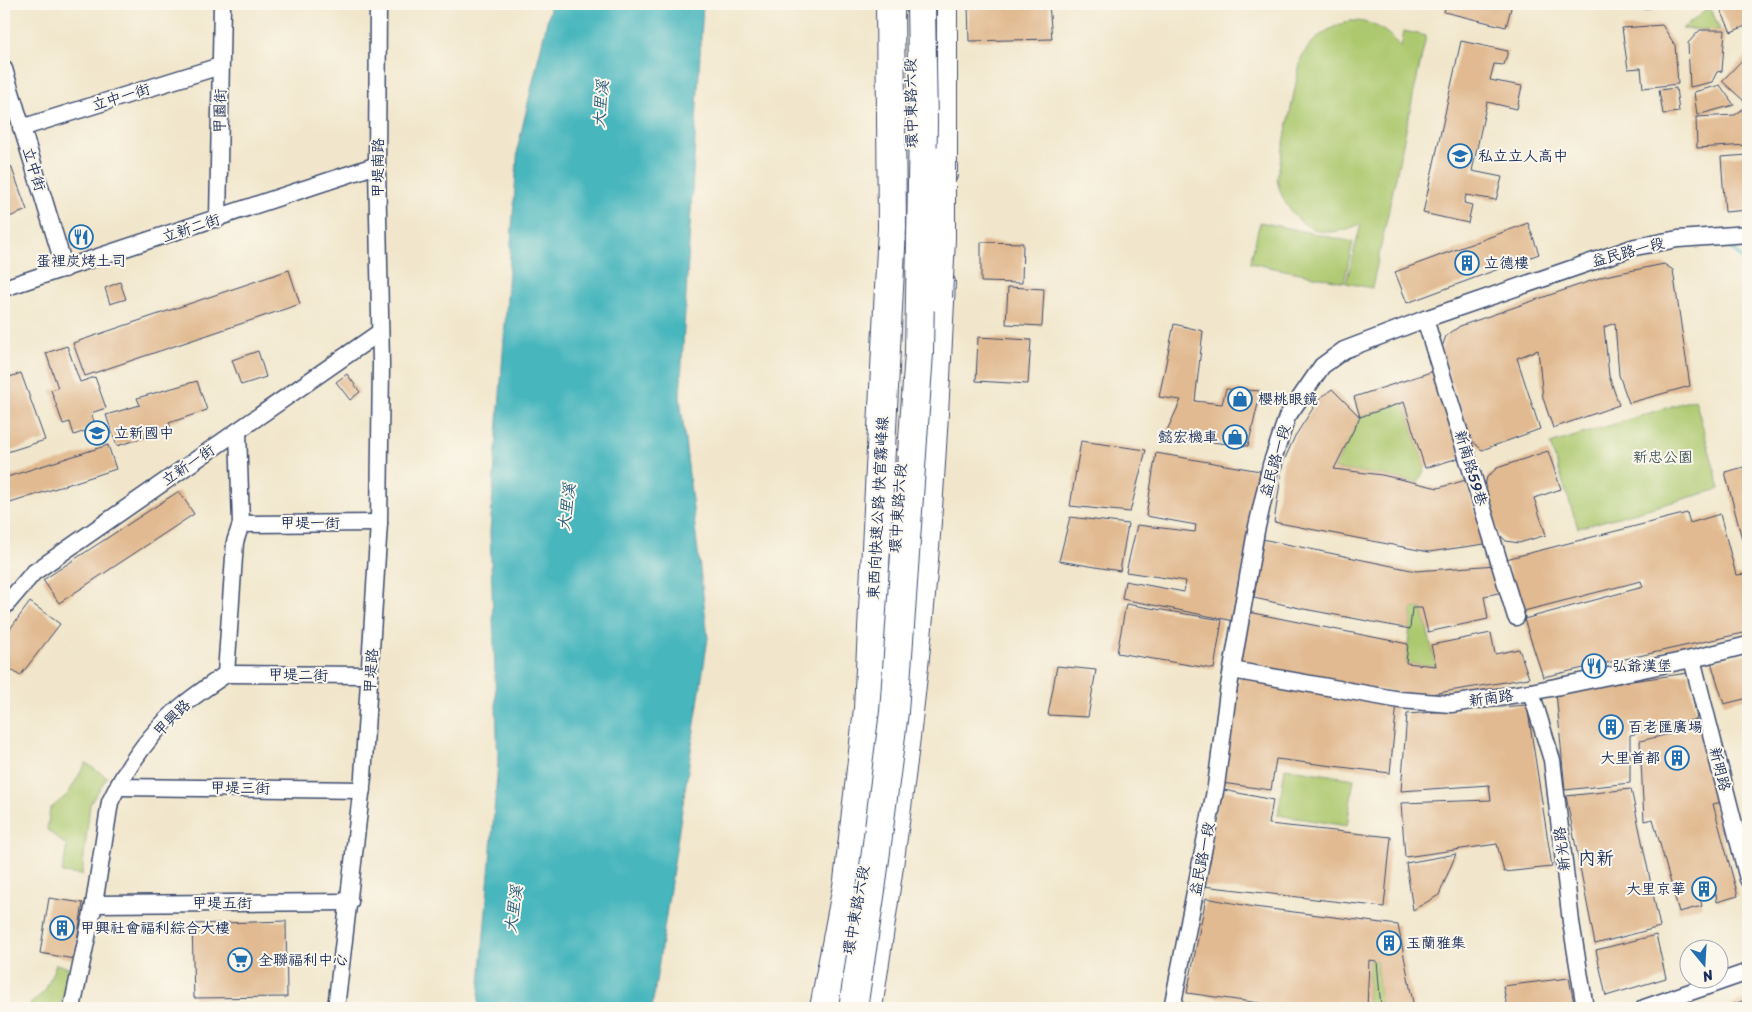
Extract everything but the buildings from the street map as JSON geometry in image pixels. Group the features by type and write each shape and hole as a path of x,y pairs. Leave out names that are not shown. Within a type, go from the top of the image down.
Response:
{"highway":[{"name":"東西向快速公路 快官霧峰線","path":"824,1008 848,882 868,709 892,228 890,4"},
{"name":"東西向快速公路 快官霧峰線","path":"853,1008 872,890 894,712 919,353 923,123 921,4"},
{"path":"908,492 923,457 931,411 941,239 940,4"}],"street":[{"name":"甲園街","path":"218,219 222,4"},
{"name":"甲堤南路","path":"378,4 380,332"},
{"name":"環中東路六段","path":"838,1008 861,888 884,710 910,353 912,126 910,4"},
{"name":"環中東路六段","path":"872,1008 896,852 922,638 946,264 948,4"},
{"name":"立中一街","path":"21,128 220,66"},
{"name":"立中街","path":"4,69 65,269"},
{"name":"立新二街","path":"4,288 218,219 378,164"},
{"name":"益民路一段","path":"1172,1008 1216,786 1232,670 1260,512 1271,465 1287,417 1322,366 1344,350 1425,319 1636,247 1678,240 1748,234"},
{"path":"911,265 946,264"},
{"name":"新南路59巷","path":"1425,319 1516,617"},
{"name":"立新一街","path":"4,607 33,573 380,332"},
{"name":"甲堤路","path":"336,1008 362,790 380,523 380,332"},
{"path":"226,674 235,542 240,524 238,431"},
{"name":"甲堤一街","path":"240,524 380,523"},
{"name":"新南路","path":"1232,670 1400,700 1451,704 1532,692 1692,659 1748,645"},
{"name":"新明路","path":"1692,659 1748,879"},
{"name":"甲堤二街","path":"226,674 370,675"},
{"name":"甲興路","path":"72,1008 94,904 110,802 124,774 140,751 181,706 226,674"},
{"name":"新光路","path":"1532,692 1552,760 1571,922 1585,1008"},
{"name":"甲堤三街","path":"118,787 362,790"},
{"name":"甲堤五街","path":"94,904 350,902"},
{"path":"1644,1008 1748,972"}],"green space":[{"path":"1710,7 1720,30 1682,29"},
{"path":"1349,21 1365,22 1378,27 1385,31 1401,48 1404,31 1426,36 1372,288 1346,283 1361,224 1335,232 1310,228 1294,215 1288,207 1279,188 1277,178 1301,58 1315,39 1334,27"},
{"path":"1260,222 1353,242 1344,282 1250,263"},
{"name":"新忠公園","path":"1695,399 1720,489 1578,528 1550,444"},
{"path":"1404,402 1425,468 1418,483 1382,475 1334,469 1360,417"},
{"path":"1412,608 1422,608 1436,666 1406,663"},
{"path":"86,763 107,777 90,804 82,875 62,873 67,846 47,830 50,809 68,794"},
{"path":"1285,768 1354,779 1347,826 1278,815"},
{"path":"1369,960 1377,961 1381,1008 1367,1008"},
{"path":"56,964 72,969 60,1008 26,1008 45,991"}],"water":[{"name":"大里溪","path":"551,4 703,4 680,397 708,638 652,1008 478,1008 498,763 490,532 518,146"}],"waterway":[{"path":"1726,243 1744,260"}],"place":[{"name":"私立立人高中","path":"1460,156"},
{"name":"蛋裡炭烤土司","path":"81,237"},
{"name":"立德樓","path":"1467,263"},
{"name":"櫻桃眼鏡","path":"1240,399"},
{"name":"立新國中","path":"97,433"},
{"name":"懿宏機車","path":"1235,437"},
{"name":"弘爺漢堡","path":"1594,666"},
{"name":"百老匯廣場","path":"1611,727"},
{"name":"大里首都","path":"1677,758"},
{"name":"大里京華","path":"1704,889"},
{"name":"甲興社會福利綜合大樓","path":"62,928"},
{"name":"玉蘭雅集","path":"1389,943"},
{"name":"全聯福利中心","path":"240,960"}],"district":[{"name":"内新","path":"1596,858"}]}
